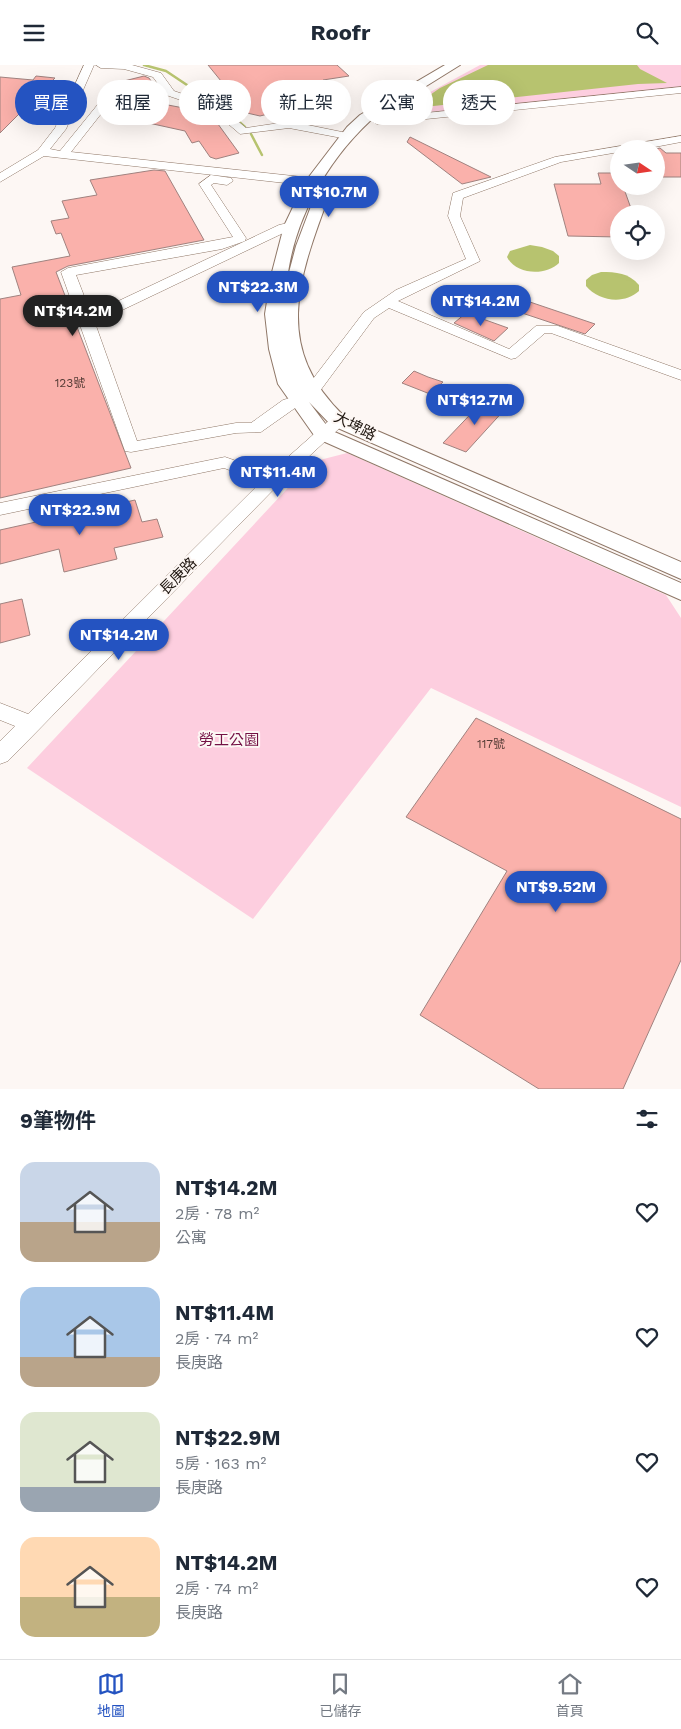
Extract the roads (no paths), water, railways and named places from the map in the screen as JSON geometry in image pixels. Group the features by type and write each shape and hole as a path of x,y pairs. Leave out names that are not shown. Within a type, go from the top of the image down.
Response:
{"main road":[{"name":"大埤路","path":"454,65 364,118 349,133 310,185 288,227 274,314 278,349 287,384 304,396 330,428 681,592"},
{"name":"大埤路","path":"433,87 469,65"},
{"name":"大埤路","path":"304,396 301,375 290,341 290,312 301,252 325,187 358,139 373,125"},
{"name":"大埤路","path":"330,428 681,571"}],"street":[{"path":"0,178 42,152 60,129 89,65"},
{"path":"101,65 124,66 157,75 170,93 217,109 244,132 278,125"},
{"path":"433,115 681,91"},
{"path":"64,153 97,112"},
{"path":"308,125 349,133"},
{"path":"665,142 681,139"},
{"path":"288,227 240,238 222,245 68,272 131,447 236,428 255,428 289,403 304,396 369,315 401,293 473,261 454,216 457,196 559,159 610,151"},
{"path":"42,152 64,153 310,185"},
{"path":"240,238 205,184 211,179 310,185"},
{"path":"87,321 288,227"},
{"path":"207,237 240,238"},
{"path":"388,302 511,355 541,329 552,329 681,375"},
{"name":"長庚路","path":"0,755 273,481 330,428"},
{"path":"0,509 225,462 273,481"},
{"path":"0,711 30,724"}],"waterway":[{"path":"144,65 166,71 180,80"},
{"path":"251,134 262,155"}],"park label":[{"name":"勞工公園","path":"229,740"}]}
